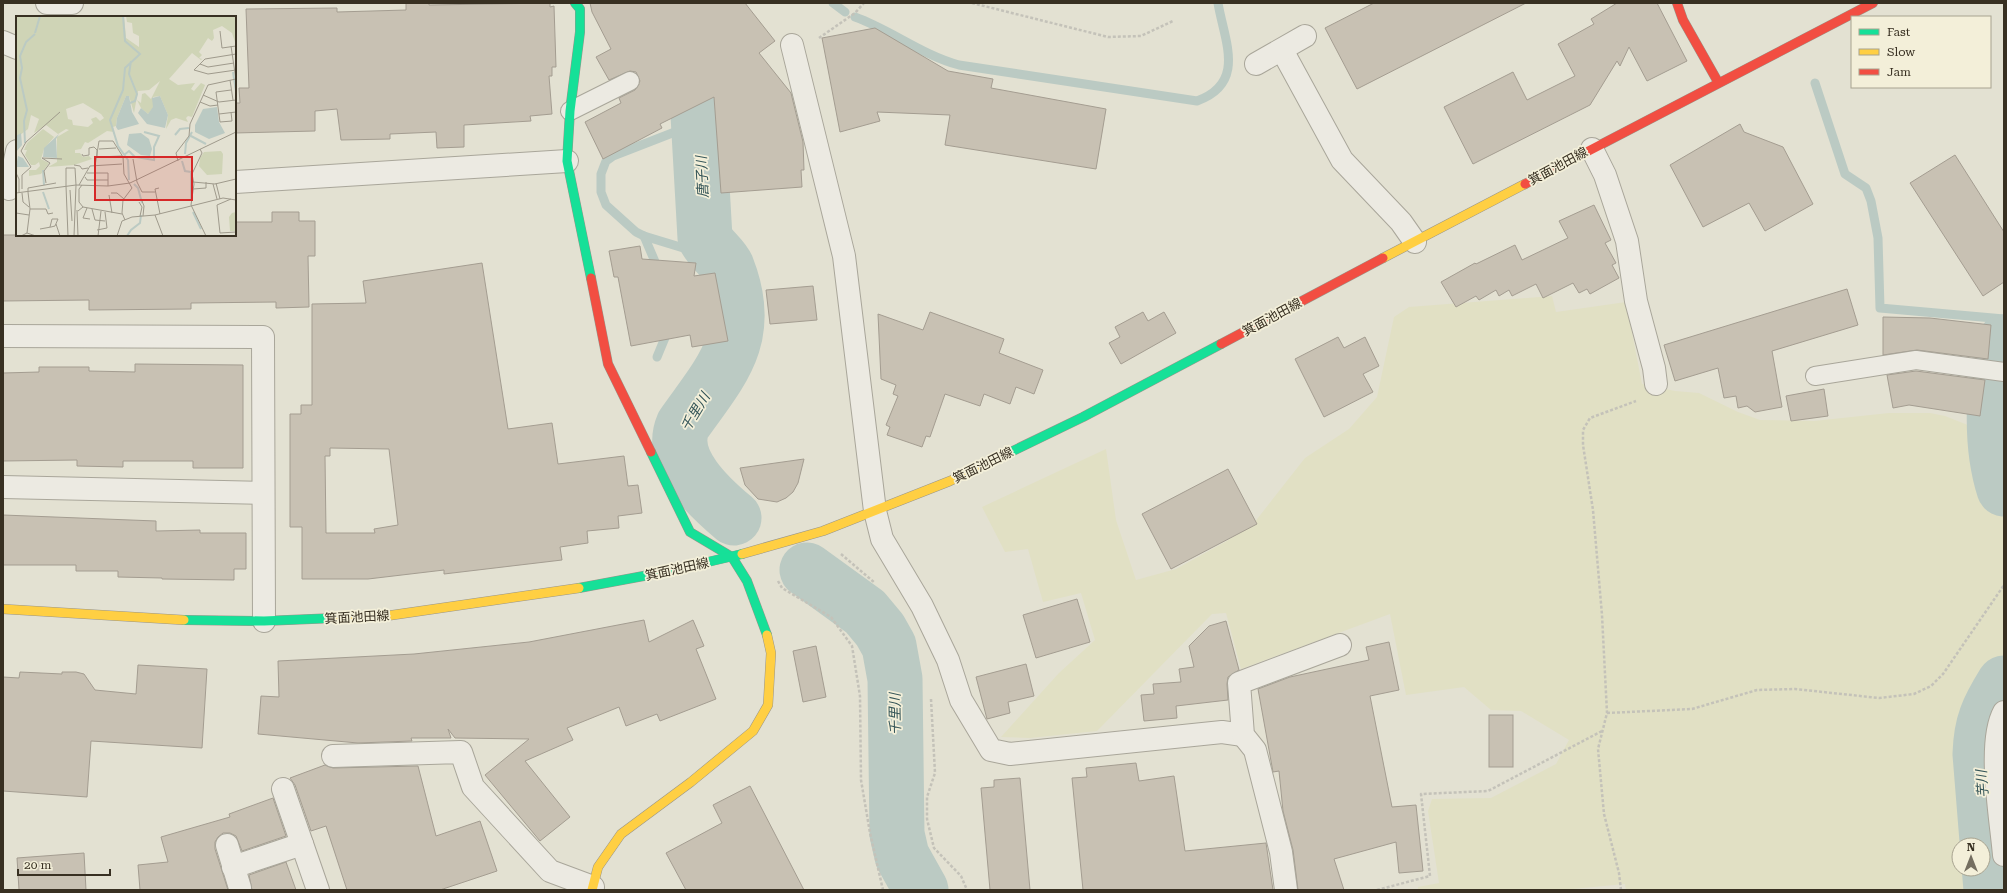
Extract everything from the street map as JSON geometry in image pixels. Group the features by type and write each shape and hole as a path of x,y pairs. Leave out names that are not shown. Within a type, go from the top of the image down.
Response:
{"main road":[{"path":"1677,3 1683,20 1718,82"},
{"name":"箕面池田線","path":"3,609 156,619 264,621 386,616 550,594 732,558 823,531 950,481 1083,417 1718,82 1873,3"},
{"path":"579,5 580,32 570,111 567,161 608,364 690,532 732,558 747,581 766,628 771,653 768,705 753,731 622,834 598,867 593,889"}],"street":[{"path":"46,7 72,3"},
{"path":"1256,64 1305,36"},
{"path":"3,42 16,48"},
{"path":"793,50 844,256 875,511 882,539 922,606 948,660 961,700 991,750 1010,754 1222,732 1243,735"},
{"path":"1282,50 1342,160 1401,222 1415,242"},
{"path":"1592,149 1605,175 1627,241 1636,301 1654,368 1656,384"},
{"path":"10,189 16,156"},
{"path":"236,182 567,161"},
{"path":"3,336 263,337 264,621"},
{"path":"3,487 263,494"},
{"path":"1286,890 1281,852 1255,750 1243,735 1239,683 1340,645"},
{"path":"2004,712 1998,728 2004,855"},
{"path":"333,756 461,752 473,787 550,871 593,889"},
{"path":"283,789 318,890"},
{"path":"233,867 302,844"},
{"path":"227,845 240,888"}],"lane":[{"path":"570,111 630,81"},
{"path":"1815,376 1916,360 1998,372"}],"path":[{"path":"793,50 855,13 864,3"},
{"path":"972,3 1108,37 1141,36 1173,21"},
{"path":"1621,890 1619,873 1604,814 1598,749 1607,713 1602,615 1593,510 1583,445 1583,430 1590,418 1645,397 1656,384"},
{"path":"840,552 876,584"},
{"path":"776,578 782,588 831,617 852,646 860,696 861,780 882,890"},
{"path":"1607,713 1692,709 1758,690 1795,689 1879,698 1914,694 1931,686 1943,674 2004,585"},
{"path":"931,698 935,773 927,797 927,819 934,848 961,876 967,890"},
{"path":"1377,890 1430,876 1421,794 1488,791 1602,731"}],"green space":[{"path":"1552,296 1556,312 1626,302 1642,384 1675,391 1699,393 1738,412 1760,420 1814,421 1889,413 1930,413 1945,416 1988,433 1996,480 2004,501 2004,655 1983,694 1973,720 1970,735 1976,837 1951,837 1951,877 1978,877 1979,890 1626,890 1625,884 1562,890 1418,890 1418,887 1439,883 1428,811 1432,799 1491,798 1556,764 1569,740 1521,711 1491,710 1464,687 1406,695 1390,614 1241,669 1226,613 1212,614 1097,731 1030,738 1001,737 1059,673 1095,640 1081,593 1043,602 1028,549 1005,552 982,507 1106,449 1116,520 1136,580 1176,569 1225,542 1254,523 1305,458 1349,429 1377,397 1394,317 1409,307"}],"building":[{"path":"406,3 429,3 429,5 550,3 550,7 554,6 556,67 552,67 552,76 549,76 552,114 530,116 531,121 464,125 464,147 437,148 436,132 390,134 390,139 341,140 337,109 315,111 315,131 236,133 236,103 240,103 239,88 249,88 246,9 337,8 337,12 406,10"},
{"path":"590,3 745,3 775,41 759,53 791,93 803,142 804,170 801,170 802,187 721,193 714,97 660,124 662,128 603,159 585,122 621,103 619,98 635,90 640,81 636,72 630,71 609,80 596,57 611,49 592,12"},
{"path":"1374,3 1526,3 1357,89 1325,28"},
{"path":"1617,3 1657,3 1687,61 1647,81 1629,47 1620,66 1617,61 1590,105 1473,164 1444,107 1513,72 1527,100 1575,76 1558,44 1594,24 1591,19"},
{"path":"875,28 948,71 993,79 991,88 1106,109 1096,169 945,145 950,115 877,112 880,121 840,132 822,38"},
{"path":"1740,124 1744,132 1783,147 1813,204 1765,231 1749,203 1703,227 1670,165"},
{"path":"1955,155 2004,232 2004,282 1983,296 1910,183"},
{"path":"1594,205 1611,240 1605,243 1616,263 1612,265 1619,278 1590,294 1587,289 1579,293 1573,283 1543,298 1536,284 1512,296 1509,290 1499,296 1496,290 1479,300 1476,296 1456,307 1441,282 1475,263 1476,264 1515,245 1522,260 1568,238 1559,221"},
{"path":"272,212 299,212 299,221 315,221 315,256 308,256 309,307 276,308 276,302 191,303 191,309 89,310 89,300 3,301 3,235 236,236 236,222 272,222"},
{"path":"640,246 642,259 696,263 694,276 715,273 728,341 692,347 690,335 631,346 618,277 614,277 609,251"},
{"path":"482,263 508,429 552,423 558,464 624,456 628,486 638,485 642,513 618,516 619,528 587,531 588,543 560,547 562,560 444,574 444,570 368,579 302,579 302,527 290,527 290,414 301,414 301,405 312,405 312,304 366,303 363,281","holes":["330,448 389,449 398,525 374,529 375,533 326,533 325,456 330,456"]},
{"path":"813,286 817,320 770,324 766,290"},
{"path":"1847,289 1858,325 1772,351 1782,407 1755,412 1747,406 1738,408 1736,396 1724,398 1718,368 1675,381 1664,345"},
{"path":"930,312 1004,339 999,353 1043,370 1034,394 1016,387 1010,404 984,394 980,406 945,394 930,437 926,436 922,447 887,435 890,427 886,425 898,396 893,394 896,385 881,379 878,314 923,330"},
{"path":"1143,312 1148,321 1164,312 1176,333 1121,364 1109,343 1120,337 1115,327"},
{"path":"1883,317 1930,318 1991,325 1988,359 1917,350 1883,355"},
{"path":"1338,337 1344,348 1365,337 1379,366 1363,374 1373,392 1324,417 1295,359"},
{"path":"135,364 243,365 243,468 193,468 193,461 123,461 123,467 77,466 77,460 3,461 3,373 39,372 39,367 89,367 89,371 135,372"},
{"path":"1916,371 1985,380 1980,416 1909,405 1893,408 1887,375"},
{"path":"1824,389 1828,416 1791,421 1786,396"},
{"path":"804,459 798,483 793,492 786,498 777,502 758,499 745,485 740,468"},
{"path":"1228,469 1257,524 1171,569 1142,514"},
{"path":"3,515 156,521 156,531 200,530 200,533 246,533 246,569 234,569 234,580 162,579 118,577 118,571 76,571 76,565 3,565"},
{"path":"1077,599 1090,642 1036,658 1023,615"},
{"path":"644,620 649,642 693,620 704,646 696,649 716,699 660,721 657,714 626,726 619,707 567,728 573,740 525,761 570,817 540,841 485,775 529,739 455,738 448,729 451,738 411,738 412,741 358,743 258,734 261,696 279,697 278,661 414,654 529,642"},
{"path":"1226,621 1239,670 1228,677 1228,700 1176,706 1177,718 1144,721 1141,695 1154,694 1153,684 1181,682 1179,669 1194,667 1189,646 1209,626"},
{"path":"1389,642 1399,690 1370,696 1392,807 1416,805 1423,871 1399,873 1396,842 1334,859 1344,890 1298,890 1293,850 1283,811 1279,771 1273,772 1258,689 1290,677 1369,660 1366,647"},
{"path":"816,646 826,697 803,702 793,651"},
{"path":"1026,664 1034,696 1008,702 1010,713 987,719 976,677"},
{"path":"138,665 207,669 202,748 91,741 87,797 3,791 3,677 19,678 20,672 62,674 62,672 76,672 84,674 95,690 136,694"},
{"path":"1489,715 1513,715 1513,767 1489,767"},
{"path":"1136,763 1139,781 1174,776 1185,851 1266,843 1273,890 1083,890 1072,778 1087,777 1086,768"},
{"path":"325,765 333,768 418,766 436,836 480,821 497,871 440,890 347,890 326,826 311,831 295,785 290,778"},
{"path":"1020,778 1030,890 990,890 981,788 994,787 994,780"},
{"path":"750,786 804,890 686,890 666,853 722,823 713,805"},
{"path":"273,798 286,836 242,851 236,836 230,833 223,833 215,842 215,849 228,890 140,890 138,865 168,862 161,837 230,817 229,814"},
{"path":"84,853 86,890 19,890 17,858"},
{"path":"286,862 296,890 252,890 249,875"}],"waterway":[{"name":"唐子川","path":"636,3 696,80 705,238 727,267 735,292 737,314 735,334 730,352 710,388 683,425 680,438 681,451 686,465 703,489 734,518"},
{"path":"833,3 845,12"},
{"path":"855,17 868,22 919,49 945,61 959,65 1197,101 1213,93 1222,83 1227,72 1227,46 1218,3"},
{"path":"1815,83 1845,174 1866,188 1871,201 1878,238 1880,308 2004,319"},
{"path":"698,123 613,156 606,161 601,174 601,192 606,205 636,232 644,236 723,260"},
{"path":"644,236 659,271"},
{"path":"657,357 669,328"},
{"name":"芋川","path":"2004,342 1997,377 1994,416 1996,454 2004,489"},
{"name":"千里川","path":"807,570 865,612 880,630 889,646 895,679 897,834 902,856 921,890"},
{"name":"芋川","path":"1991,890 1980,754 1982,733 1986,717 2004,683"}],"traffic: fast":[{"path":"575,3 580,9 580,32 570,111 567,161 591,278"},
{"path":"990,462 1083,417 1221,344"},
{"path":"651,452 690,532 732,557 747,581 767,635"},
{"path":"579,588 665,572 742,554"},
{"path":"184,620 264,621 335,618"}],"traffic: slow":[{"path":"1383,258 1525,184"},
{"path":"742,554 823,531 950,481 990,462"},
{"path":"335,618 386,616 579,588"},
{"path":"3,609 184,620"},
{"path":"592,890 598,867 621,834 691,782 753,731 768,705 771,653 767,635"}],"traffic: jam":[{"path":"1677,3 1683,20 1718,82"},
{"path":"1525,184 1873,3"},
{"path":"1221,344 1383,258"},
{"path":"591,278 608,364 651,452"}]}
